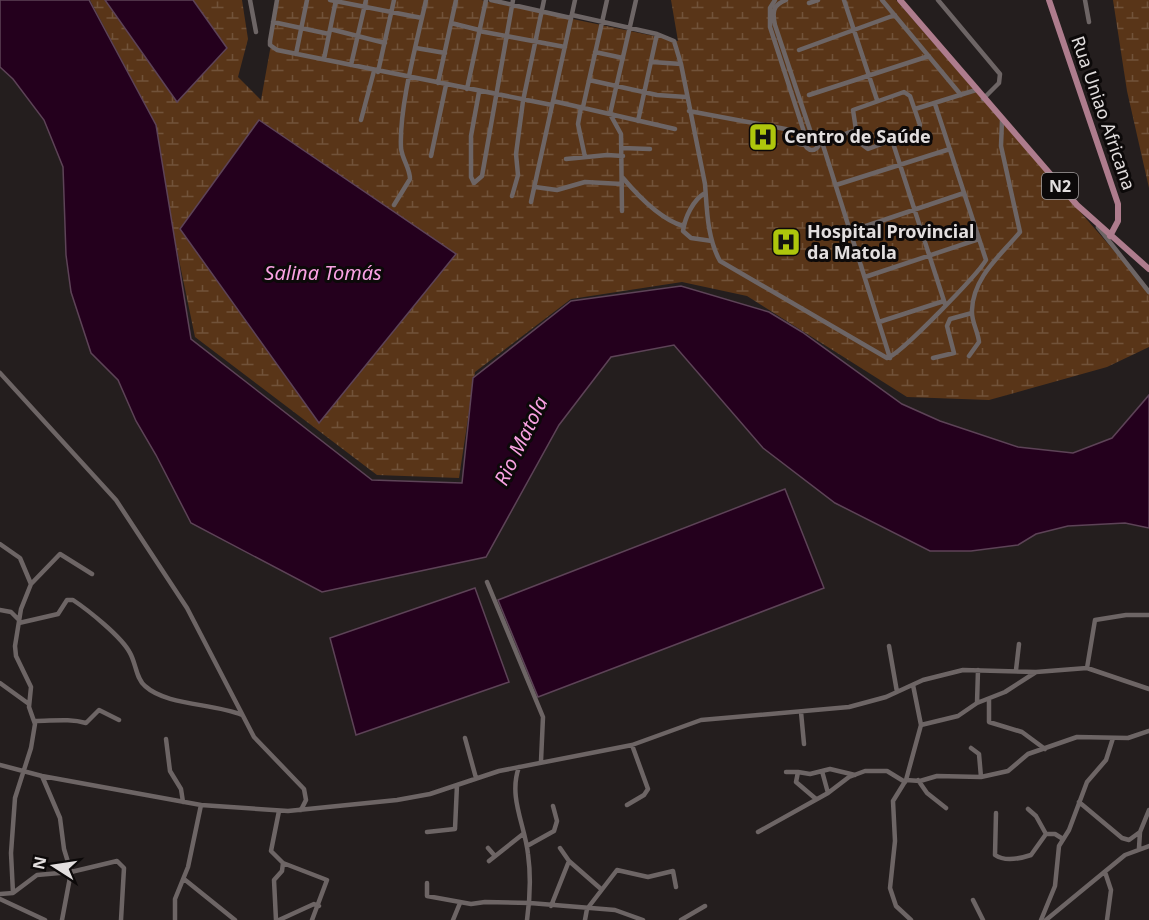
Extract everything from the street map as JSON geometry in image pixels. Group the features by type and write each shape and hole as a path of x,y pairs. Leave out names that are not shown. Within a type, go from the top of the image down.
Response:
{"main road":[{"name":"N2","path":"900,0 983,99 1095,223 1149,270"},
{"name":"Rua Uniao Africana","path":"1049,0 1118,204 1118,221 1110,236"}],"street":[{"path":"250,0 256,32"},
{"path":"277,0 270,45 277,50 523,101 582,107 675,129"},
{"path":"296,54 307,0"},
{"path":"324,59 334,0 422,18"},
{"path":"351,65 366,0"},
{"path":"361,120 385,43 394,0"},
{"path":"394,205 410,179 401,148 410,78 426,0"},
{"path":"438,83 456,0"},
{"path":"467,89 486,0"},
{"path":"491,0 513,2 541,11 601,21 657,34 674,41 681,64 712,241 718,257 726,266 882,357 890,358"},
{"path":"512,196 518,175 516,154 523,101 544,0"},
{"path":"531,202 575,0"},
{"path":"585,157 578,124 607,0"},
{"path":"622,211 623,156 620,130 610,114 636,0"},
{"path":"775,0 770,8 770,27 809,137 820,142 836,185 890,358"},
{"path":"786,0 775,7 773,15 809,137 805,145"},
{"path":"809,3 818,0"},
{"path":"844,0 877,100"},
{"path":"882,0 961,95"},
{"path":"938,0 1000,74 999,83 983,99"},
{"path":"1084,0 1089,22"},
{"path":"479,92 471,136 471,175 474,183 482,176 513,2"},
{"path":"799,50 895,15"},
{"path":"273,22 358,36 385,43"},
{"path":"451,23 565,47"},
{"path":"638,121 657,34"},
{"path":"416,48 445,53"},
{"path":"595,52 623,58"},
{"path":"809,95 929,56"},
{"path":"652,62 681,64"},
{"path":"588,80 645,92 686,97"},
{"path":"431,156 446,85"},
{"path":"915,109 976,90"},
{"path":"904,92 910,96 915,109 920,125 917,131 868,149 860,143 853,110 904,92"},
{"path":"890,358 984,263 986,256 935,104"},
{"path":"689,111 796,131 799,144 814,149 820,142 856,130"},
{"path":"969,356 979,342 972,314 975,291 1001,252 1020,232 1001,146 1002,120"},
{"path":"892,140 944,302"},
{"path":"622,148 650,149"},
{"path":"836,185 950,149"},
{"path":"566,159 623,156"},
{"path":"623,178 653,208 671,222 683,226"},
{"path":"534,187 557,190 585,182 622,184"},
{"path":"705,193 697,198 683,226 683,232 688,237 712,241"},
{"path":"851,231 964,193"},
{"path":"1095,223 1149,292"},
{"path":"865,277 979,238"},
{"path":"879,322 944,302"},
{"path":"933,358 954,353 947,326 950,319 972,314"},
{"path":"0,373 116,500 187,608 258,743 304,789 306,800 301,810"},
{"path":"0,544 18,555 31,584"},
{"path":"14,893 11,853 15,798 25,772 33,739 34,721 29,704 31,687 15,652 19,622 31,584 60,554 92,574"},
{"path":"488,582 543,717 541,761"},
{"path":"19,622 58,614 67,600 73,600 127,647 140,678 147,688 161,696 220,707 242,715"},
{"path":"0,610 10,612 19,622"},
{"path":"1088,668 1095,620 1114,616 1149,615"},
{"path":"1016,670 1019,644"},
{"path":"889,646 897,692"},
{"path":"0,765 42,776 201,805 279,811 301,810 397,800 511,768 632,745 701,720 849,707 949,673 978,670 1036,672 1088,668 1149,689"},
{"path":"977,704 978,670"},
{"path":"921,725 958,716 1036,672"},
{"path":"0,683 29,704"},
{"path":"911,920 896,906 890,888 895,841 892,801 906,781 921,725 913,685"},
{"path":"989,699 989,722 1022,732 1045,749"},
{"path":"34,721 55,723 68,718 86,723 99,710 119,720"},
{"path":"801,712 804,744"},
{"path":"758,832 828,793 855,775 880,770 906,781 937,776 981,777 1008,771 1028,754 1084,736 1113,738 1142,735 1149,731"},
{"path":"465,738 476,778"},
{"path":"1041,920 1054,886 1057,858 1063,839 1087,782 1102,768 1113,738"},
{"path":"166,739 170,771 181,789 183,802"},
{"path":"627,805 645,795 648,789 632,745"},
{"path":"971,748 979,754 981,777"},
{"path":"519,767 516,806 527,846 530,903 526,920"},
{"path":"511,768 517,774"},
{"path":"786,772 810,774 830,769 855,775"},
{"path":"822,771 828,793"},
{"path":"798,772 796,782 816,799"},
{"path":"42,776 60,818 64,849 71,872 62,920"},
{"path":"918,780 927,793 946,808"},
{"path":"427,832 455,829 457,785"},
{"path":"1079,802 1122,838 1130,840 1140,832"},
{"path":"175,920 176,899 184,879 201,805"},
{"path":"527,846 554,831 557,821 553,806"},
{"path":"1028,809 1036,816 1046,834"},
{"path":"1139,848 1140,832 1149,810"},
{"path":"279,811 271,851 283,863 326,879 319,906 312,920"},
{"path":"996,813 995,855 998,858 1008,859 1031,855 1046,834"},
{"path":"489,861 523,834"},
{"path":"1046,834 1055,834 1063,839"},
{"path":"1046,920 1125,855 1149,846"},
{"path":"488,848 495,856"},
{"path":"561,848 569,861 601,890"},
{"path":"0,897 14,893 37,875 71,872 117,861 123,864 121,920"},
{"path":"551,906 569,861"},
{"path":"283,863 282,871 274,880 278,920 314,904 319,906"},
{"path":"585,920 587,909 620,869 648,877 673,871 676,888"},
{"path":"1105,872 1111,890 1107,920"},
{"path":"184,879 204,892 235,920"},
{"path":"427,883 428,897 460,903 530,903 621,911 643,920"},
{"path":"0,897 45,920"},
{"path":"973,900 983,920"},
{"path":"453,920 460,903"},
{"path":"681,920 705,906"}],"green space":[{"path":"90,0 242,0 248,39 238,77 261,100 279,0 481,0 678,41 671,0 896,0 1149,291 1149,347 1107,367 989,400 907,397 747,296 682,282 571,299 475,372 459,478 377,475 195,337 173,231 156,125"},
{"path":"1113,0 1149,0 1149,188 1127,91"}],"water":[{"name":"Rio Matola","path":"0,0 89,0 156,125 191,339 372,480 462,483 473,378 571,301 681,286 769,312 802,332 902,404 940,421 1018,447 1073,453 1112,438 1149,395 1149,528 1125,523 1068,526 1036,534 1018,545 971,551 930,551 835,503 763,448 674,345 611,357 559,425 486,557 322,592 191,523 136,421 118,380 91,353 71,292 66,255 63,167 44,120 13,79 0,67"},
{"path":"105,0 193,0 227,48 177,102"},
{"name":"Salina Tomás","path":"259,120 456,254 319,423 180,229"},
{"path":"785,489 824,588 538,697 498,600"},
{"path":"475,588 509,682 356,735 330,638"}],"place":[{"name":"Centro de Saúde","path":"763,137"},
{"name":"Hospital Provincial da Matola","path":"786,242"}]}
